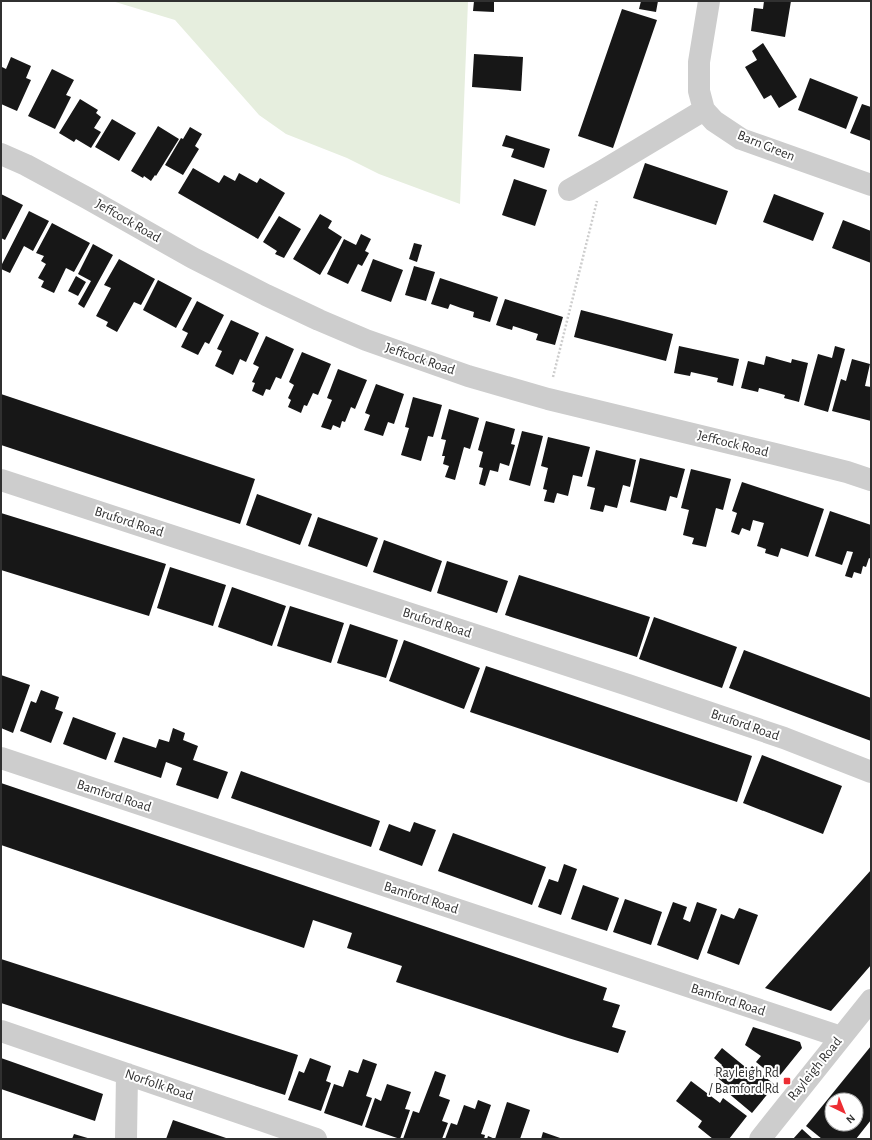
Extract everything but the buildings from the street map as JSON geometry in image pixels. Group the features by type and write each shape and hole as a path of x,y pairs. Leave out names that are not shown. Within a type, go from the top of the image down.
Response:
{"street":[{"path":"569,190 704,110 699,91 699,62 709,1"},
{"name":"Barn Green","path":"704,110 714,121 741,139 871,185"},
{"name":"Jeffcock Road","path":"1,154 26,165 80,194 193,258 266,295 366,340 468,376 548,399 847,472 871,480"},
{"name":"Bruford Road","path":"1,480 621,683 784,738 871,772"},
{"name":"Bamford Road","path":"1,758 841,1037"},
{"name":"Rayleigh Road","path":"760,1139 871,1000"},
{"name":"Norfolk Road","path":"1,1031 316,1139"},
{"path":"126,1139 127,1074"}],"path":[{"path":"548,399 604,170"}],"green space":[{"path":"112,1 468,1 460,204 379,174 347,158 286,134 259,115 175,20"}],"place":[{"name":"Rayleigh Rd / Bamford Rd","path":"787,1081"}]}
